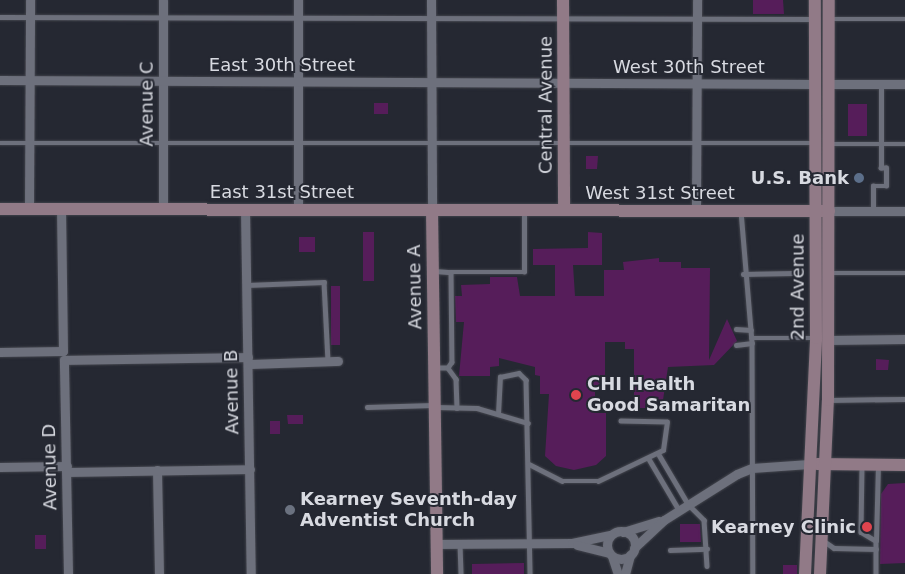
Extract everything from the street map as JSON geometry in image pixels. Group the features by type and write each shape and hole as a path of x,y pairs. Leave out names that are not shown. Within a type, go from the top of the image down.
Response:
{"street":[{"path":"29,209 30,0"},
{"name":"Avenue C","path":"163,0 163,209"},
{"path":"298,0 298,209"},
{"name":"Avenue A","path":"431,0 432,272 437,574"},
{"name":"Central Avenue","path":"563,0 564,210"},
{"path":"696,210 697,0"},
{"name":"2nd Avenue","path":"815,0 815,211 822,339 828,400 820,574"},
{"name":"2nd Avenue","path":"805,574 809,464 829,273 829,0"},
{"name":"East 30th Street","path":"0,80 564,83"},
{"name":"West 30th Street","path":"564,83 697,82 815,84"},
{"path":"829,84 905,84"},
{"name":"East 31st Street","path":"0,209 564,210"},
{"name":"Avenue D","path":"61,209 68,574"},
{"name":"Avenue B","path":"245,209 251,574"},
{"name":"West 31st Street","path":"564,210 905,211"},
{"path":"822,339 905,339"},
{"path":"0,352 338,361"},
{"path":"572,543 622,559 632,552 664,520 688,504 752,468 809,464 905,465"},
{"path":"0,467 158,470 250,469"},
{"path":"158,470 159,574"},
{"path":"436,544 572,543 611,535 664,520"},
{"path":"622,532 632,537 632,552 625,574"},
{"path":"611,535 610,554 618,574"}],"lane":[{"path":"0,17 815,19"},
{"path":"829,19 905,19"},
{"path":"872,211 873,186 886,186 881,144 881,84"},
{"path":"0,143 432,146 905,144"},
{"path":"432,272 524,272 524,210"},
{"path":"741,210 743,274 751,330 752,574"},
{"path":"448,368 452,362 451,272"},
{"path":"743,274 794,273"},
{"path":"829,273 905,273"},
{"path":"247,285 324,282 328,361"},
{"path":"736,329 751,330"},
{"path":"736,345 751,341 822,339"},
{"path":"434,368 448,368"},
{"path":"448,368 456,379 457,408"},
{"path":"498,414 498,382 503,373 514,372 526,380 530,574"},
{"path":"828,400 905,399"},
{"path":"367,407 434,406 457,408 498,414 528,422"},
{"path":"528,464 547,476 577,482 613,477 649,459 658,453 666,442 667,422 621,421"},
{"path":"658,453 688,504 704,520 707,566"},
{"path":"649,459 679,510"},
{"path":"862,464 862,532 876,541"},
{"path":"876,574 878,464"},
{"path":"821,539 834,548 876,549"},
{"path":"460,544 461,574"},
{"path":"670,550 706,548"}],"building":[{"path":"753,0 783,0 784,14 753,14"},
{"path":"374,103 388,103 388,114 374,114"},
{"path":"848,104 867,104 867,136 848,136"},
{"path":"586,156 598,156 597,169 586,169"},
{"path":"363,232 374,232 374,281 363,281"},
{"path":"588,232 602,233 602,265 573,265 575,296 604,296 604,270 624,270 623,262 659,258 659,262 681,262 681,268 710,268 709,360 727,319 737,341 714,365 668,367 663,400 656,399 656,408 640,408 640,400 634,400 634,349 625,349 625,342 605,342 605,385 595,385 595,413 606,413 606,456 596,465 574,470 556,466 545,456 549,394 540,394 540,376 535,375 535,367 499,358 499,366 490,367 490,376 459,376 464,322 456,322 455,296 462,296 461,285 490,284 490,277 517,277 520,296 555,296 555,265 533,265 533,249 588,248"},
{"path":"299,237 315,237 315,252 299,252"},
{"path":"331,286 340,286 340,345 331,345"},
{"path":"876,359 889,360 888,370 876,370"},
{"path":"287,415 303,415 303,424 288,424"},
{"path":"270,421 280,421 280,434 270,434"},
{"name":"Kearney Clinic","path":"905,483 905,563 880,564 881,494 888,484"},
{"path":"680,524 700,524 701,542 680,542"},
{"path":"35,535 46,535 46,549 35,549"},
{"path":"524,563 524,574 472,574 472,564"},
{"path":"783,565 797,565 797,574 783,574"}],"place":[{"name":"U.S. Bank","path":"859,178"},
{"name":"CHI Health Good Samaritan","path":"576,395"},
{"name":"Kearney Seventh-day Adventist Church","path":"290,510"},
{"name":"Kearney Clinic","path":"867,527"}]}
